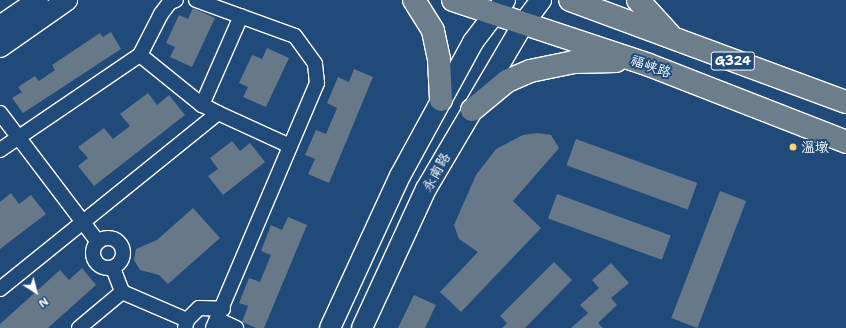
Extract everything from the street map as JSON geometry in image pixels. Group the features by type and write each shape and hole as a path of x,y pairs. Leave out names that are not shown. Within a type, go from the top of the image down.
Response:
{"highway":[{"path":"414,0 433,31 439,59 441,100"},
{"name":"福峡路","path":"453,0 498,6 523,24 649,65 846,142"},
{"name":"G324","path":"570,0 846,102"},
{"path":"638,0 674,39"},
{"path":"691,81 702,50"},
{"path":"472,110 507,80 530,71 605,60 649,65"}],"main road":[{"path":"0,26 38,0"},
{"path":"0,47 66,0"},
{"name":"永南路","path":"362,328 426,189 523,24 541,0"},
{"path":"330,328 400,176 441,100 498,6"}],"street":[{"path":"0,150 140,55 161,14 170,2 176,0"},
{"path":"196,0 295,36 315,64 317,82 218,319"},
{"path":"202,105 241,16"},
{"path":"140,55 202,105 290,146"},
{"path":"0,289 218,112"},
{"path":"0,114 98,242"},
{"path":"98,242 112,239 122,248 123,257 114,268"},
{"path":"98,242 93,252 96,261 103,268 114,268"},
{"path":"114,268 122,292 186,324 199,308 236,328"},
{"path":"79,328 122,292"}],"building":[{"path":"193,8 215,18 192,67 170,57 175,47 166,43 179,15 188,19"},
{"path":"111,32 121,49 23,113 12,98 22,92 18,87 35,76 39,81 55,70 52,65 100,33 103,37"},
{"path":"267,48 289,58 266,107 243,97 248,87 239,83 252,55 262,59"},
{"path":"354,69 373,77 329,183 308,174 315,159 305,155 316,130 326,134 337,108 327,103 338,77 349,82"},
{"path":"148,93 157,105 169,95 185,115 94,186 78,166 88,158 78,147 104,128 113,139 130,126 120,114"},
{"path":"537,133 551,135 559,148 513,201 541,228 461,312 440,292 478,252 459,239 454,225 476,175 496,149 523,135"},
{"path":"576,139 697,183 688,209 566,165"},
{"path":"232,141 240,151 250,143 265,162 223,195 208,176 218,169 210,158"},
{"path":"720,191 746,201 697,328 671,318"},
{"path":"11,193 19,204 31,195 46,214 0,249 0,202"},
{"path":"557,194 671,235 662,260 548,218"},
{"path":"193,208 220,238 168,284 159,275 140,270 134,260 136,249 157,240"},
{"path":"288,217 307,225 264,328 256,328 242,322 248,306 239,303 249,278 260,282 271,255 261,251 271,225 282,230"},
{"path":"554,262 572,280 525,328 502,328 507,323 500,316"},
{"path":"611,263 629,283 611,298 617,305 598,323 603,328 571,328 588,313 580,305 599,288 592,280"},
{"path":"82,268 96,285 48,328 0,328 0,324 60,270 69,280"},
{"path":"414,295 436,305 425,328 398,328"}],"place":[{"name":"温墩","path":"793,147"}]}
